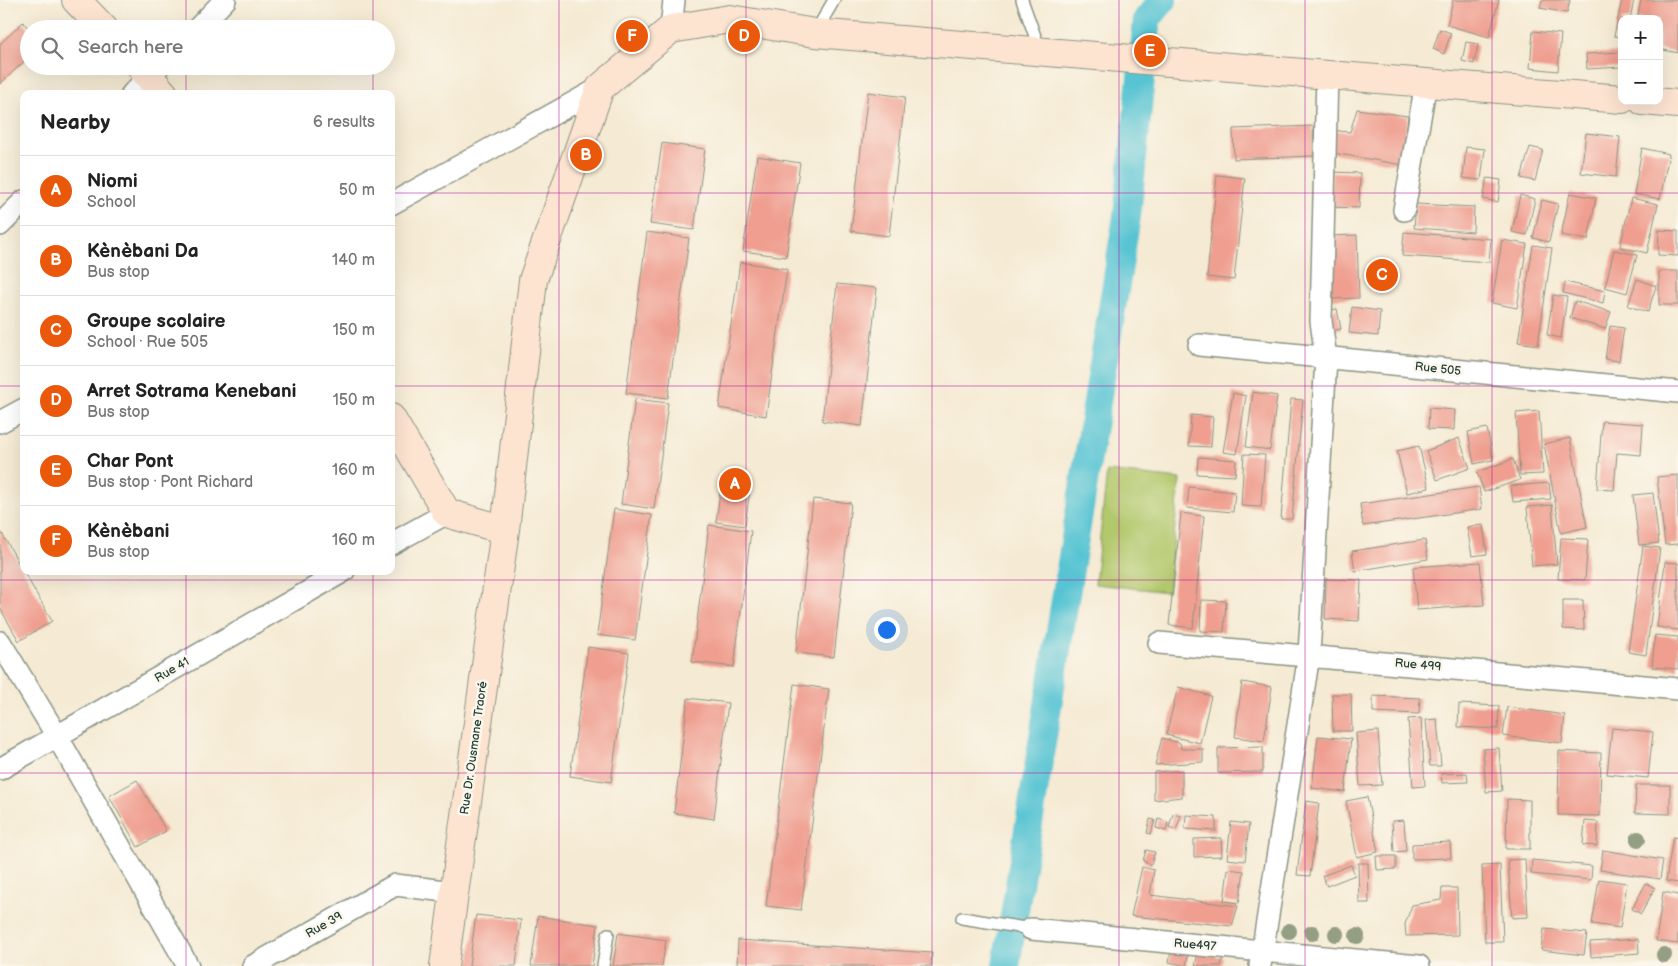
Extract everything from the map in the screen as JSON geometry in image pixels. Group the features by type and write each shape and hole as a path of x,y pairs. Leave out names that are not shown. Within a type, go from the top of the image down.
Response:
{"main road":[{"path":"76,0 95,20"},
{"path":"600,88 671,29 730,19 815,33 1040,50 1618,100"},
{"name":"Rue Dr. Ousmane Traoré","path":"444,966 505,530 533,280 600,88"},
{"path":"1663,103 1678,104"},
{"path":"395,425 447,512 505,530"}],"street":[{"path":"205,20 225,0"},
{"path":"671,29 674,0"},
{"path":"1261,959 1310,655 1326,358 1321,321 1328,74"},
{"path":"1404,210 1426,83"},
{"path":"395,202 600,88"},
{"path":"0,225 20,205"},
{"name":"Rue 505","path":"1199,345 1678,392"},
{"path":"0,422 20,411"},
{"path":"395,542 447,512"},
{"name":"Rue 41","path":"0,769 337,575"},
{"path":"0,642 57,736 188,966"},
{"name":"Rue 499","path":"1159,643 1678,689"},
{"name":"Rue 39","path":"253,966 395,885 454,892"},
{"name":"Rue497","path":"1031,929 1261,959 1419,966"}],"lane":[{"path":"815,33 834,0"},
{"path":"1022,0 1040,50"},
{"path":"962,918 1031,929"},
{"path":"603,966 608,934"}],"green space":[{"path":"1107,471 1180,479 1168,592 1095,584"}],"building":[{"path":"1453,0 1499,0 1489,37 1447,25"},
{"path":"1542,0 1570,0 1567,13 1540,8"},
{"path":"1622,0 1634,0 1631,15 1619,15"},
{"path":"1641,0 1678,0 1678,53 1663,50 1663,15 1638,15"},
{"path":"1618,18 1618,36 1614,36"},
{"path":"20,25 20,65 0,84 0,44"},
{"path":"1440,29 1451,33 1444,54 1433,49"},
{"path":"1533,31 1561,34 1558,71 1530,68"},
{"path":"1466,42 1478,44 1474,64 1462,61"},
{"path":"1618,52 1618,67 1587,69 1586,54"},
{"path":"868,92 905,97 889,236 851,231"},
{"path":"1357,109 1408,116 1403,165 1327,152 1329,130 1350,132"},
{"path":"1313,126 1314,156 1234,159 1233,129"},
{"path":"1586,133 1620,137 1616,177 1581,173"},
{"path":"662,143 705,149 694,230 650,224"},
{"path":"1466,147 1485,149 1481,180 1463,178"},
{"path":"1530,147 1543,150 1535,181 1521,178"},
{"path":"1642,148 1669,154 1660,199 1634,194"},
{"path":"757,156 800,163 786,257 743,251"},
{"path":"1332,172 1360,173 1359,208 1330,207"},
{"path":"1217,175 1245,178 1234,280 1207,277"},
{"path":"1487,178 1501,180 1498,202 1483,199"},
{"path":"1570,193 1596,198 1588,240 1561,235"},
{"path":"1520,195 1535,199 1527,235 1512,232"},
{"path":"1631,198 1658,204 1647,253 1620,247"},
{"path":"1542,200 1558,204 1549,242 1533,238"},
{"path":"1416,204 1474,207 1473,232 1414,228"},
{"path":"1659,230 1678,231 1678,256 1658,255"},
{"path":"647,232 689,238 668,398 626,393"},
{"path":"1404,232 1491,239 1489,262 1402,256"},
{"path":"1357,235 1359,298 1329,299 1328,236"},
{"path":"1502,240 1527,244 1517,308 1492,303"},
{"path":"1533,245 1552,248 1538,345 1518,342"},
{"path":"1614,250 1637,255 1627,293 1605,287"},
{"path":"740,262 787,269 766,416 719,408"},
{"path":"1659,271 1678,271 1678,305 1659,305"},
{"path":"1637,279 1656,286 1648,312 1628,306"},
{"path":"1565,282 1605,291 1603,303 1563,293"},
{"path":"837,284 877,288 862,426 822,421"},
{"path":"1553,295 1567,297 1561,338 1547,335"},
{"path":"1575,301 1611,312 1605,329 1570,318"},
{"path":"1352,307 1380,311 1378,336 1349,333"},
{"path":"1337,309 1341,329 1330,331 1327,311"},
{"path":"1610,326 1624,328 1619,361 1605,359"},
{"path":"1253,392 1277,396 1270,450 1246,447"},
{"path":"1233,393 1246,396 1237,454 1223,452"},
{"path":"635,399 668,403 654,509 621,504"},
{"path":"1291,399 1303,400 1292,519 1281,519"},
{"path":"1429,408 1455,410 1454,430 1428,429"},
{"path":"1539,411 1543,474 1520,475 1516,413"},
{"path":"1191,415 1213,417 1211,447 1189,446"},
{"path":"1602,421 1643,424 1641,455 1617,453 1614,490 1597,489"},
{"path":"1487,428 1493,460 1474,464 1468,432"},
{"path":"1459,438 1470,468 1437,480 1426,451"},
{"path":"1570,438 1587,527 1561,533 1544,444"},
{"path":"1419,446 1429,488 1407,493 1397,451"},
{"path":"1244,454 1265,455 1261,507 1241,506"},
{"path":"1198,457 1236,460 1235,476 1197,474"},
{"path":"1513,459 1520,480 1484,492 1477,472"},
{"path":"1678,475 1678,544 1665,545 1657,477"},
{"path":"1549,483 1551,499 1513,502 1511,486"},
{"path":"721,485 750,489 745,526 716,522"},
{"path":"1189,487 1235,492 1233,512 1187,508"},
{"path":"1479,487 1482,509 1363,526 1360,504"},
{"path":"1653,493 1659,543 1639,545 1633,495"},
{"path":"813,499 851,503 834,657 796,653"},
{"path":"1552,505 1557,564 1532,566 1527,507"},
{"path":"614,509 652,515 635,640 597,635"},
{"path":"1181,513 1204,516 1193,628 1169,625"},
{"path":"709,525 751,531 734,667 692,662"},
{"path":"1483,525 1487,554 1472,556 1467,527"},
{"path":"0,530 20,565 20,575 26,575 52,621 19,641 0,608"},
{"path":"1561,538 1588,539 1585,580 1558,579"},
{"path":"1425,540 1428,559 1355,571 1352,551"},
{"path":"1643,546 1660,548 1646,655 1628,652"},
{"path":"1480,562 1484,605 1417,610 1413,567"},
{"path":"1665,562 1678,563 1678,630 1657,627"},
{"path":"1326,579 1361,580 1359,621 1325,619"},
{"path":"1201,600 1226,601 1224,632 1200,631"},
{"path":"1563,600 1583,600 1584,630 1563,629"},
{"path":"1655,635 1678,637 1678,669 1652,667"},
{"path":"588,647 629,653 611,782 570,776"},
{"path":"1242,682 1272,687 1264,741 1235,737"},
{"path":"794,684 829,689 801,910 766,906"},
{"path":"1178,687 1211,696 1200,743 1166,735"},
{"path":"1332,694 1351,694 1352,731 1333,731"},
{"path":"1373,696 1420,698 1419,714 1373,712"},
{"path":"688,698 728,703 714,819 674,813"},
{"path":"1459,704 1499,706 1498,729 1458,727"},
{"path":"1507,707 1565,715 1562,743 1503,736"},
{"path":"1421,718 1425,786 1413,787 1408,719"},
{"path":"1437,719 1441,766 1430,766 1426,720"},
{"path":"1612,728 1653,732 1648,778 1607,774"},
{"path":"1378,731 1382,785 1360,786 1356,733"},
{"path":"1318,736 1351,739 1345,792 1312,788"},
{"path":"1162,738 1180,743 1181,749 1203,749 1203,762 1155,765"},
{"path":"1263,747 1263,772 1218,773 1218,748"},
{"path":"1499,748 1502,791 1486,792 1483,749"},
{"path":"1559,751 1601,753 1600,816 1558,815"},
{"path":"1182,770 1182,797 1154,800 1154,772"},
{"path":"1467,773 1468,782 1442,783 1441,774"},
{"path":"137,780 166,831 138,847 109,796"},
{"path":"1636,785 1670,785 1670,814 1635,813"},
{"path":"1367,797 1378,852 1357,857 1346,801"},
{"path":"1507,799 1530,800 1530,849 1506,849"},
{"path":"1306,801 1319,803 1310,876 1297,875"},
{"path":"1173,814 1181,816 1176,830 1169,827"},
{"path":"1186,815 1216,817 1216,831 1185,829"},
{"path":"1150,819 1155,820 1151,834 1147,833"},
{"path":"1158,819 1168,822 1166,831 1156,828"},
{"path":"1404,820 1406,851 1394,852 1392,821"},
{"path":"1585,821 1598,822 1597,846 1583,845"},
{"path":"1231,822 1249,824 1245,861 1227,859"},
{"path":"1673,837 1678,838 1678,883 1666,881"},
{"path":"1221,838 1222,856 1194,857 1194,839"},
{"path":"1450,842 1451,858 1412,859 1412,844"},
{"path":"1146,850 1155,852 1151,865 1143,861"},
{"path":"1603,850 1663,860 1660,879 1600,870"},
{"path":"1376,856 1396,856 1396,869 1377,870"},
{"path":"1525,859 1528,917 1512,918 1508,860"},
{"path":"1532,860 1592,866 1591,880 1531,874"},
{"path":"1358,863 1368,863 1369,903 1359,903"},
{"path":"1351,865 1355,875 1327,886 1322,876"},
{"path":"1500,865 1503,942 1485,942 1482,866"},
{"path":"1142,867 1154,870 1150,895 1238,906 1232,926 1131,916"},
{"path":"1228,869 1244,871 1239,903 1224,901"},
{"path":"1599,879 1627,883 1620,928 1592,924"},
{"path":"1646,883 1655,888 1641,914 1632,909"},
{"path":"1442,888 1457,888 1458,935 1406,936 1405,924 1412,905 1441,900"},
{"path":"1663,892 1678,895 1678,944 1656,941"},
{"path":"476,915 521,920 516,966 469,966"},
{"path":"538,916 598,925 592,966 531,966"},
{"path":"1544,929 1587,933 1584,955 1541,950"},
{"path":"618,933 666,940 662,966 613,966"},
{"path":"1638,939 1639,953 1591,957 1590,942"},
{"path":"738,940 932,953 931,966 737,966"},
{"path":"1172,946 1189,951 1186,966 1169,962"},
{"path":"1198,953 1223,957 1221,966 1195,966"}],"waterway":[{"path":"1006,966 1127,216 1147,19 1163,0"}],"place":[{"name":"Kènèbani","path":"632,36"},
{"name":"Arret Sotrama Kenebani","path":"744,36"},
{"name":"Char Pont","path":"1150,51"},
{"name":"Kènèbani Da","path":"586,155"},
{"name":"Groupe scolaire","path":"1382,275"},
{"name":"Niomi","path":"735,484"}]}
